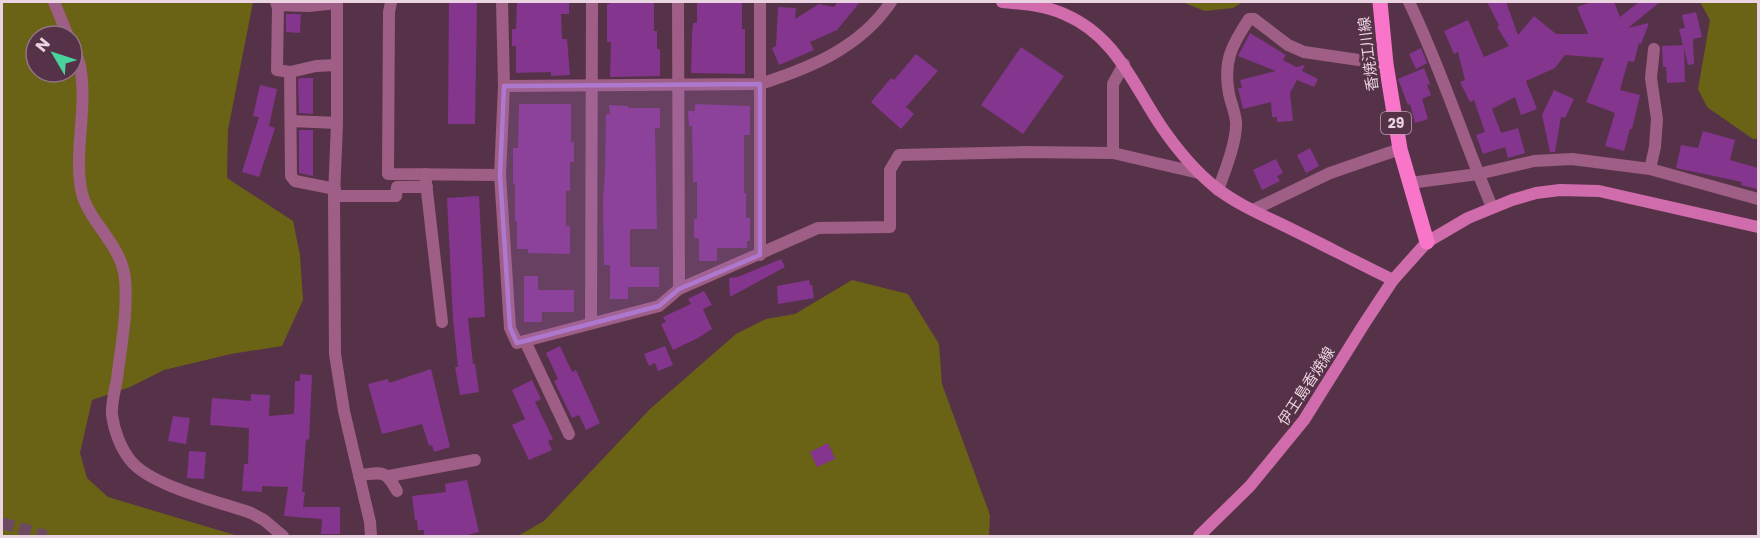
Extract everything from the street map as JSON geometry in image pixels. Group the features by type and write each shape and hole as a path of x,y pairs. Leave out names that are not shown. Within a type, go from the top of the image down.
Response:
{"main road":[{"name":"香焼江川線","path":"1380,2 1386,64 1400,149 1427,242"}],"street":[{"path":"54,2 63,24"},
{"path":"336,65 316,66 290,72 277,70 276,3 309,6 337,2 334,354 371,537"},
{"path":"391,2 388,12 388,174 426,181"},
{"path":"502,2 504,87 500,175 510,328 517,343 659,306 679,289 818,228 890,227 890,170 899,155 1025,152 1113,153 1199,173"},
{"path":"591,323 592,2"},
{"path":"678,2 679,289"},
{"path":"760,2 760,255"},
{"path":"504,87 760,84 792,74 838,52 864,32 891,2"},
{"path":"1002,2 1050,9 1078,20 1099,36 1124,64 1161,126 1199,173 1218,190 1393,280"},
{"path":"1409,2 1431,46 1492,207"},
{"path":"1218,190 1232,147 1236,123 1226,71 1230,54 1249,19 1254,20 1288,45 1304,52 1386,64"},
{"path":"1650,169 1655,147 1657,119 1650,78 1654,49"},
{"path":"1113,153 1113,84 1124,64"},
{"path":"290,72 291,176 295,182 334,192 396,196 397,187 426,181 500,175"},
{"path":"81,84 82,118 78,157 81,191 84,201 118,255 125,276 126,299 123,333 112,413 120,441 136,467 154,480 251,513 264,520 283,537"},
{"path":"291,121 337,123"},
{"path":"1253,210 1330,173 1400,149"},
{"path":"1410,183 1478,174 1534,161 1572,159 1650,169 1758,199"},
{"path":"426,181 442,322"},
{"name":"伊王島香焼線","path":"1199,537 1250,486 1304,420 1393,280 1427,242 1468,218 1492,207 1536,193 1560,190 1599,191 1758,226"},
{"path":"525,341 568,434"},
{"path":"359,475 381,473 389,476 475,460"},
{"path":"389,476 397,491"}],"highlighted area":[{"path":"760,84 760,255 679,289 659,306 517,343 510,328 500,175 504,86"}],"shaded area":[{"path":"2,2 253,2 228,130 227,178 293,221 300,255 303,300 282,346 231,354 164,370 130,387 92,400 80,453 87,478 108,497 238,536 2,536"},
{"path":"1182,2 1243,2 1233,8 1205,11"},
{"path":"1700,2 1758,2 1758,139 1753,139 1707,107 1698,89 1710,20"},
{"path":"852,280 908,294 939,344 942,384 990,515 989,536 518,536 544,521 650,409 736,334 766,319 795,314"}],"building":[{"path":"449,2 477,2 475,124 448,124"},
{"path":"517,2 569,2 569,14 561,14 562,39 567,39 570,75 551,76 551,72 516,73 516,46 512,46 512,29 516,29"},
{"path":"610,2 654,2 654,31 657,31 657,49 660,49 660,76 610,77 611,42 607,42 607,4"},
{"path":"697,2 742,2 742,29 745,29 745,74 691,73 692,33 693,23 697,23"},
{"path":"838,2 860,2 837,30 810,42 814,50 779,65 772,48 776,46 778,7 796,8 795,19 819,4 834,7"},
{"path":"1487,2 1506,2 1518,35 1534,16 1556,34 1588,34 1577,7 1592,2 1614,2 1620,17 1639,2 1660,2 1628,28 1649,23 1641,44 1639,43 1634,62 1628,61 1620,90 1640,95 1624,151 1605,146 1615,113 1586,102 1604,58 1565,55 1555,68 1526,81 1537,109 1521,115 1515,97 1492,109 1501,133 1518,128 1525,153 1508,158 1505,147 1483,154 1476,135 1485,132 1474,100 1470,102 1460,82 1465,80 1458,52 1454,54 1444,31 1468,20 1484,57 1509,46 1497,27 1499,25"},
{"path":"1696,12 1702,37 1693,39 1694,64 1688,65 1684,47 1685,82 1667,83 1666,67 1663,67 1662,46 1683,45 1679,29 1685,28 1682,15"},
{"path":"286,14 301,14 300,33 286,32"},
{"path":"1250,33 1286,55 1283,60 1296,67 1305,65 1302,71 1318,79 1314,87 1297,80 1290,93 1293,121 1277,122 1277,117 1272,117 1271,102 1243,109 1238,88 1242,88 1240,80 1276,71 1238,56"},
{"path":"1021,47 1064,76 1023,134 981,105"},
{"path":"1421,48 1427,63 1416,69 1409,54"},
{"path":"916,54 938,71 906,107 914,114 901,129 871,102 891,78 894,80"},
{"path":"1424,68 1431,95 1422,99 1428,119 1415,123 1410,104 1408,105 1398,79"},
{"path":"313,78 313,114 299,113 298,79"},
{"path":"260,85 277,89 269,126 275,128 259,177 242,172 259,117 253,116"},
{"path":"1554,90 1574,99 1565,118 1561,117 1555,152 1550,152 1542,115"},
{"path":"519,104 571,104 571,142 574,142 574,162 570,162 570,191 566,191 566,226 570,226 570,254 528,253 528,249 517,249 513,148 518,148"},
{"path":"695,104 750,106 750,135 744,135 744,193 746,193 746,218 750,218 750,241 747,241 747,248 717,248 717,261 699,261 699,238 694,238 694,219 697,219 697,182 693,182 692,126 689,126 688,111 695,111"},
{"path":"609,105 628,106 628,108 660,108 660,128 655,128 657,229 630,229 630,267 659,267 659,287 628,287 628,299 610,299 610,265 604,265 603,199 606,114 610,114"},
{"path":"299,130 313,130 313,176 299,173"},
{"path":"1703,131 1735,140 1730,160 1758,168 1757,189 1741,185 1742,182 1676,168 1681,145 1698,148"},
{"path":"1310,148 1319,166 1306,173 1297,155"},
{"path":"1276,159 1283,173 1277,176 1280,181 1262,190 1253,170"},
{"path":"479,196 485,317 468,318 473,364 475,364 479,392 460,395 455,367 458,367 453,319 447,198"},
{"path":"781,259 785,267 730,297 729,278 738,277"},
{"path":"524,276 538,276 538,290 574,290 574,312 542,312 542,322 524,322"},
{"path":"809,280 814,298 778,304 777,286"},
{"path":"704,291 712,305 703,309 712,329 673,350 661,324 666,322 663,317 691,304 688,299"},
{"path":"560,346 572,372 576,370 600,423 586,430 579,415 572,418 554,381 558,379 546,353"},
{"path":"665,346 673,365 658,371 655,363 649,366 644,354"},
{"path":"431,369 450,447 434,452 432,445 429,446 422,424 382,434 368,384 388,379 389,383"},
{"path":"300,374 312,375 309,440 306,439 302,492 305,492 303,507 340,507 340,534 321,534 322,519 284,516 288,487 262,486 262,492 242,491 244,464 248,464 249,428 210,425 212,398 251,401 251,394 270,395 269,416 294,414 295,381 300,381"},
{"path":"532,380 541,399 535,402 553,439 548,441 552,450 529,460 512,425 525,419 512,390"},
{"path":"173,416 190,418 186,444 168,441"},
{"path":"828,443 835,459 817,467 810,452"},
{"path":"189,451 206,452 204,479 187,478"},
{"path":"467,480 479,532 460,537 424,537 424,530 418,530 417,520 415,520 412,496 446,492 445,484"}],"tunnel":[{"path":"2,523 46,536"}]}
